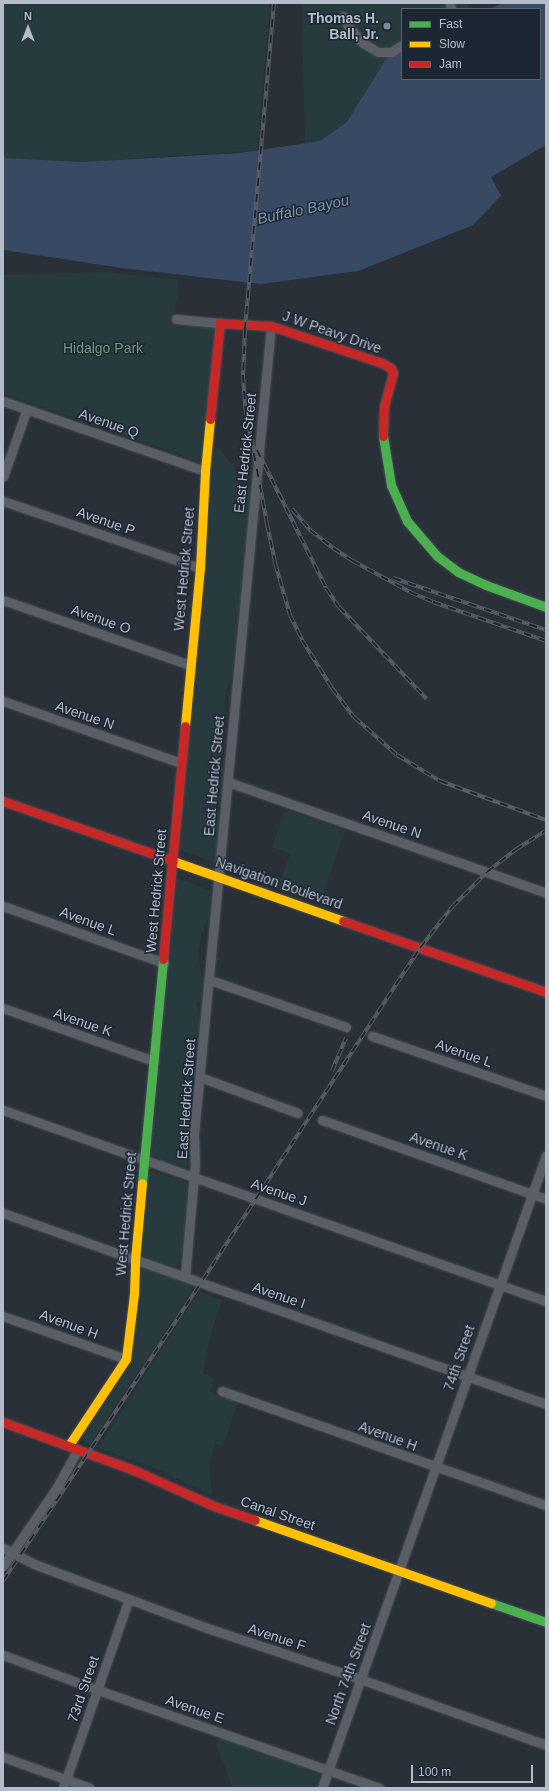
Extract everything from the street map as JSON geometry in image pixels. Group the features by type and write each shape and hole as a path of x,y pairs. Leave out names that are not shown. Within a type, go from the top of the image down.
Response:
{"street":[{"path":"343,16 348,26 363,43 378,52 391,52 401,47"},
{"name":"J W Peavy Drive","path":"176,319 271,326 382,363 391,368 393,373 384,406 382,427 384,451 391,485 407,521 437,556 458,572 486,585 546,607"},
{"name":"West Hedrick Street","path":"69,1445 126,1359 134,1294 135,1260 144,1160 174,861 181,763 200,568 205,472 220,323"},
{"name":"East Hedrick Street","path":"185,1276 194,1178 194,1133 210,980 271,326"},
{"name":"Avenue Q","path":"3,401 205,472"},
{"path":"3,477 27,409"},
{"name":"Avenue P","path":"3,500 200,568"},
{"name":"Avenue O","path":"3,600 190,665"},
{"name":"Avenue N","path":"3,701 181,763"},
{"name":"Avenue N","path":"228,782 546,892"},
{"name":"Navigation Boulevard","path":"3,801 546,992"},
{"name":"Avenue L","path":"3,906 164,963"},
{"path":"210,980 346,1026"},
{"name":"Avenue K","path":"3,1008 154,1061"},
{"name":"Avenue L","path":"372,1036 546,1096"},
{"path":"200,1077 298,1113"},
{"name":"Avenue J","path":"3,1110 546,1301"},
{"name":"Avenue K","path":"322,1120 546,1199"},
{"name":"74th Street","path":"400,1570 466,1376 546,1155"},
{"name":"Avenue I","path":"3,1212 135,1260 185,1276 546,1404"},
{"name":"Avenue H","path":"3,1316 126,1359"},
{"name":"Avenue H","path":"222,1391 546,1505"},
{"name":"Canal Street","path":"3,1422 69,1445 136,1471 214,1506 546,1622"},
{"path":"3,1566 57,1487 78,1449"},
{"name":"Avenue F","path":"3,1548 34,1564 207,1628 360,1679 546,1745"},
{"name":"North 74th Street","path":"322,1788 400,1570"},
{"name":"73rd Street","path":"64,1784 129,1599"},
{"name":"Avenue E","path":"3,1655 98,1690 379,1788"},
{"path":"3,1757 64,1784 90,1788"}],"green space":[{"path":"3,3 270,3 257,150 82,162 6,158 3,154"},
{"path":"302,3 468,3 468,8 401,8 401,80 417,80 305,155"},
{"name":"Hidalgo Park","path":"106,272 179,280 174,322 215,326 204,457 197,461 3,393 3,275"},
{"path":"212,445 219,449 232,464 242,484 253,486 232,676 226,692 222,762 224,771 223,787 219,802 216,805 216,812 219,813 220,826 217,857 214,862 179,850"},
{"path":"285,809 345,830 321,900 273,884 275,876 282,878 290,854 272,847"},
{"path":"177,878 212,891 210,919 207,920 201,936 198,956 202,976 205,978 204,994 199,1001 197,1001 196,1006 202,1019 199,1042 192,1051 191,1065 192,1069 197,1072 191,1159 188,1166 184,1168 157,1159 150,1155"},
{"path":"151,1170 185,1181 189,1184 181,1259 176,1267 148,1259 141,1254 147,1174"},
{"path":"144,1269 193,1285 192,1290 91,1444 86,1443 81,1438 123,1370 139,1271"},
{"path":"199,1291 222,1300 210,1337 203,1373 214,1378 210,1391 238,1401 223,1446 215,1444 209,1462 212,1495 150,1466 98,1448"},
{"path":"219,1737 322,1774 317,1788 233,1788 216,1745"}],"water":[{"name":"Buffalo Bayou","path":"503,3 546,3 546,145 491,177 501,196 473,225 358,271 261,284 122,268 3,250 3,154 6,158 82,162 240,153 320,141 347,122 386,59 401,50 401,80 541,80 541,8 492,8"}],"railway":[{"path":"274,3 245,330 243,375 245,406 267,524 275,563 290,615 302,640 332,688 354,717 397,755 440,781 546,820"},
{"path":"257,450 326,588 339,607 427,699"},
{"path":"292,509 310,530 333,548 353,561 410,592 433,602 546,641"},
{"path":"393,578 546,630"},
{"path":"3,1581 168,1333 420,948 452,907 487,872 515,850 546,831"},
{"path":"332,1071 346,1038"}],"traffic: fast":[{"path":"383,436 391,485 407,521 437,556 458,572 486,585 546,607"},
{"path":"142,1183 163,959"},
{"path":"491,1603 546,1622"}],"traffic: slow":[{"path":"185,726 200,568 205,471 210,419"},
{"path":"173,861 343,921"},
{"path":"69,1445 126,1359 134,1294 135,1260 142,1183"},
{"path":"255,1520 491,1603"}],"traffic: jam":[{"path":"210,419 220,323 271,326 382,363 391,368 393,373 384,406 383,436"},
{"path":"163,959 185,726"},
{"path":"3,801 173,861"},
{"path":"343,921 546,992"},
{"path":"3,1422 136,1471 214,1506 255,1520"}],"place":[{"name":"Thomas H. Ball, Jr.","path":"387,26"}]}
